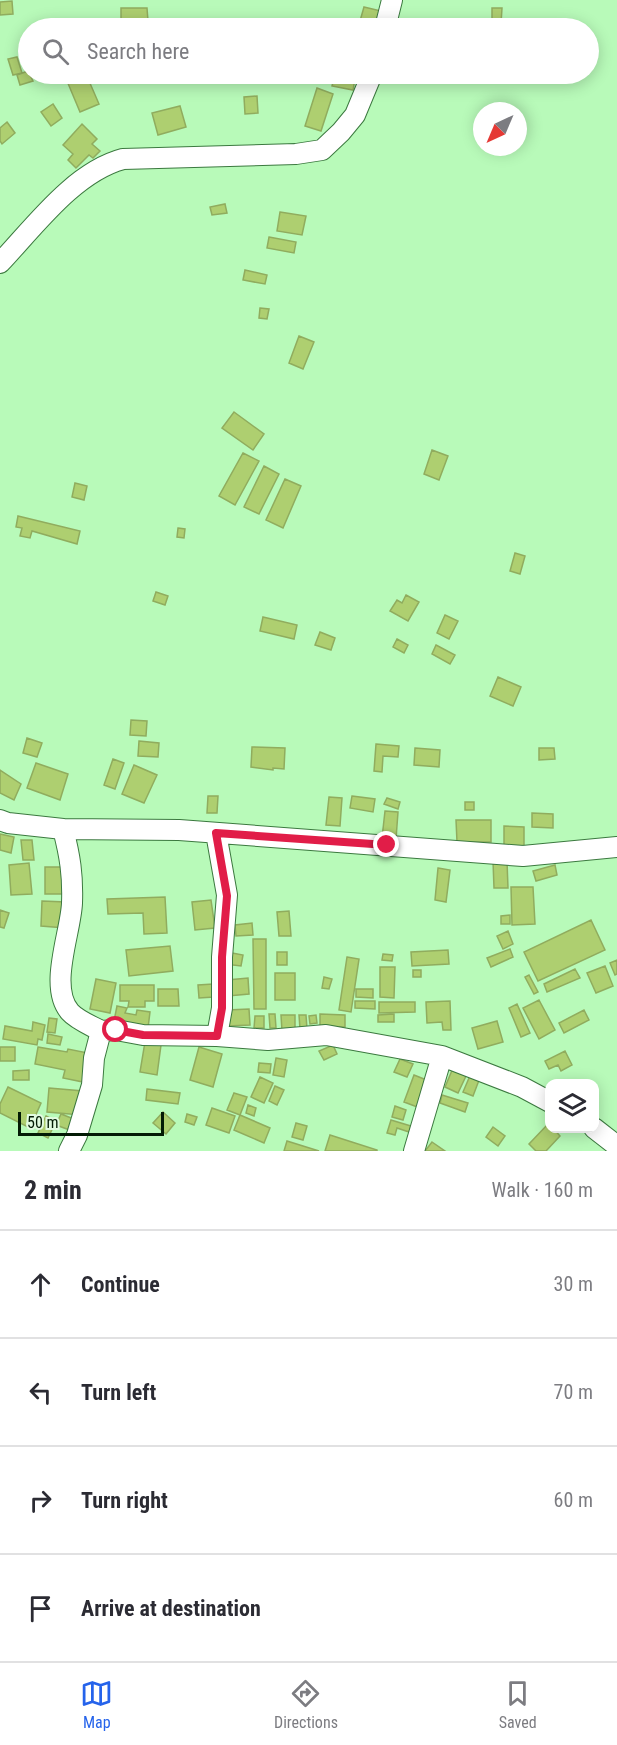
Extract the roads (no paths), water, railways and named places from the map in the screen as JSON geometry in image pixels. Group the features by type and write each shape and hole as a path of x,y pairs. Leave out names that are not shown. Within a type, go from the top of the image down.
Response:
{"street":[{"path":"388,18 392,0"},
{"path":"0,263 76,183 111,162 123,159 296,154 322,150 355,115 368,84"},
{"path":"0,820 8,823 63,829 179,830 523,856 617,847"},
{"path":"63,829 72,862 72,905 60,984 70,1012 101,1031 116,1030 143,1035 217,1036 268,1040 326,1035 442,1056 522,1087 545,1100"},
{"path":"216,833 227,896 222,957 222,1008 217,1036"},
{"path":"69,1151 77,1135 92,1085 94,1058 101,1031"},
{"path":"414,1151 442,1056"},
{"path":"599,1132 617,1146"}]}
